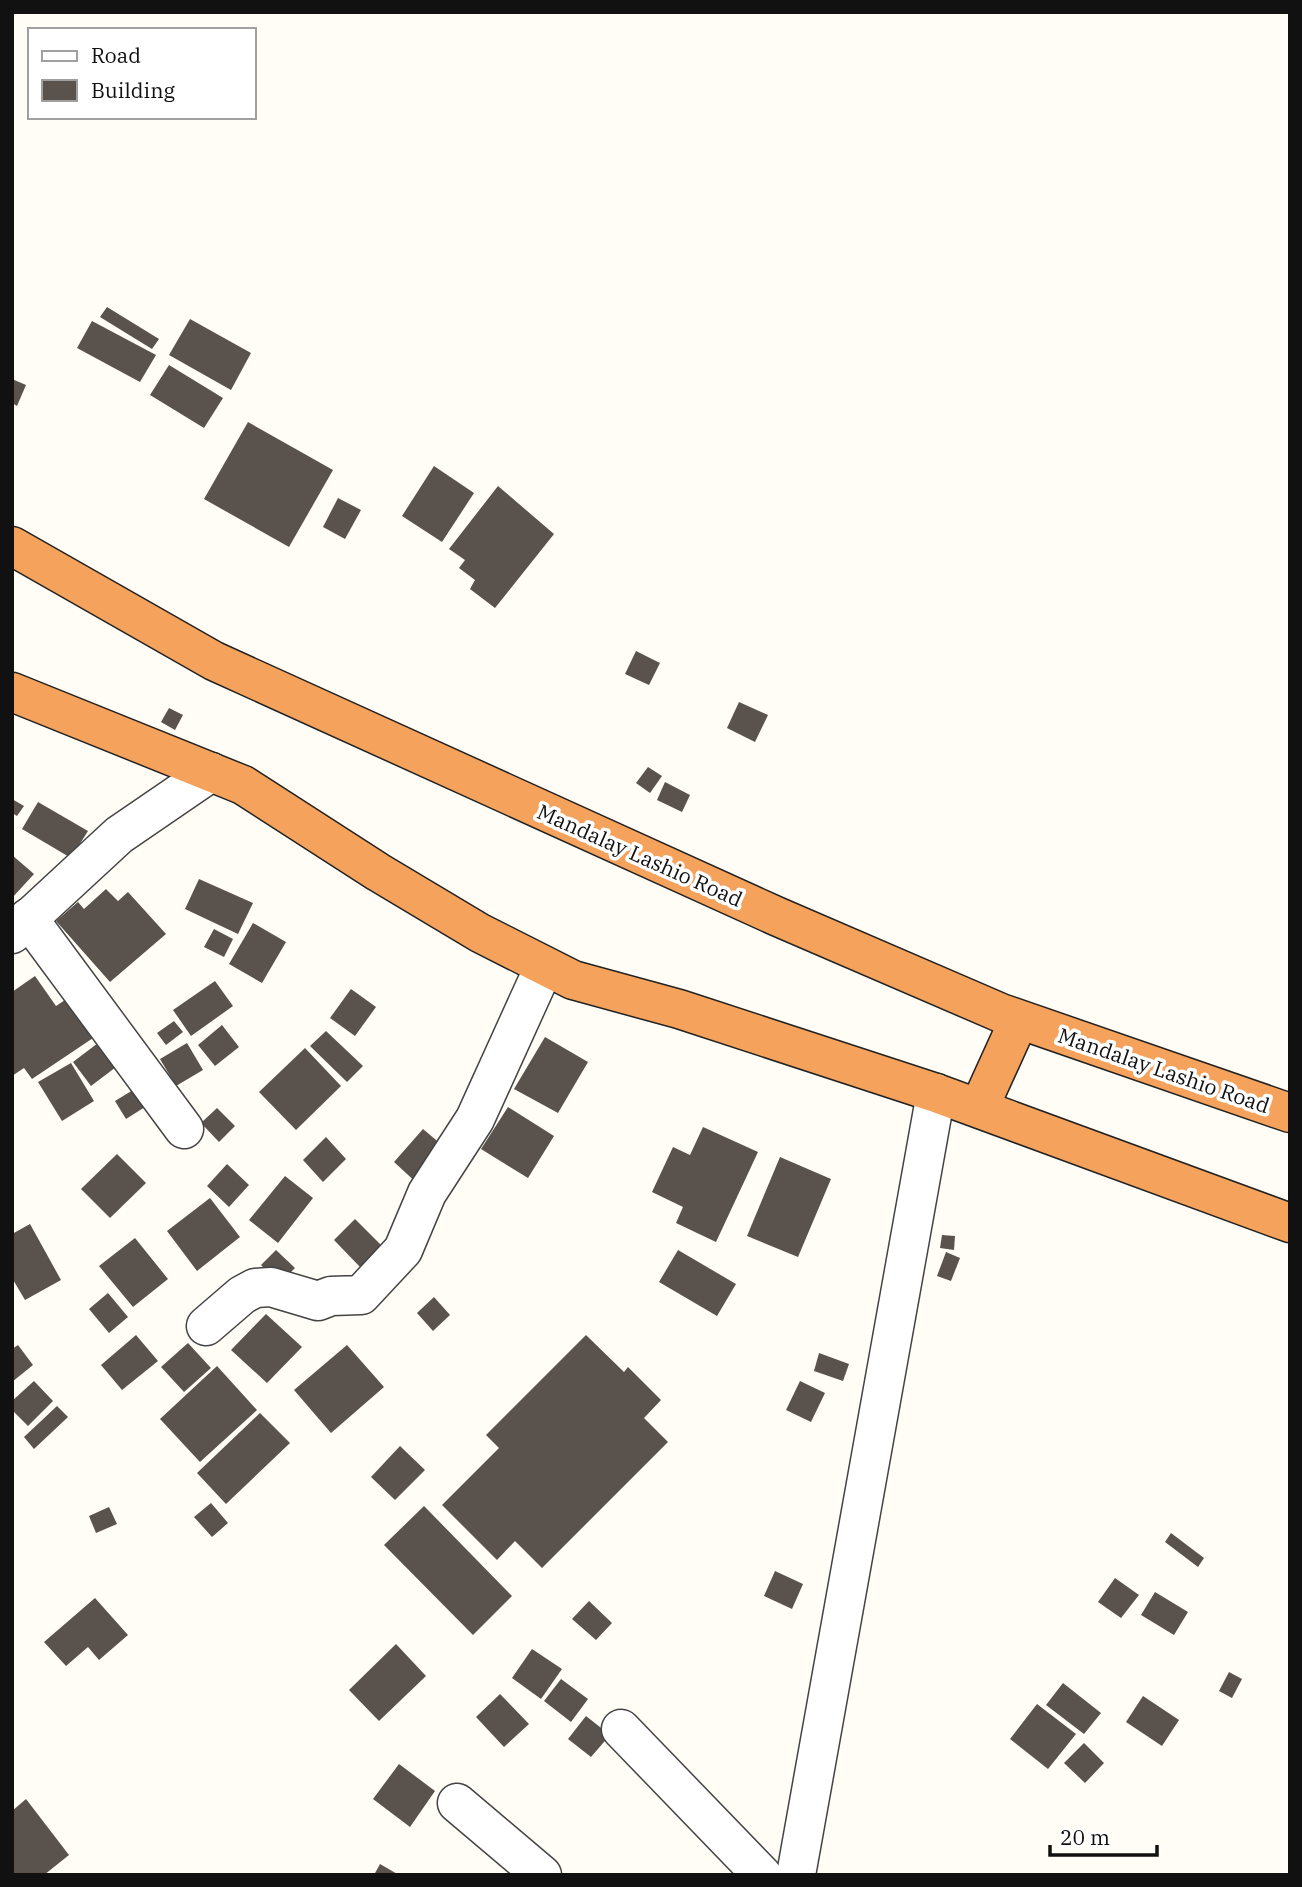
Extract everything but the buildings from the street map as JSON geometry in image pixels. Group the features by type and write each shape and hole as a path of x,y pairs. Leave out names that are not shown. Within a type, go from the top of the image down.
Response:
{"highway":[{"name":"Mandalay Lashio Road","path":"12,546 214,661 776,916 1019,1020 1290,1113"},
{"path":"12,692 243,785 389,879 480,933 573,980 679,1009 936,1093 1290,1223"},
{"path":"979,1108 1019,1020"}],"street":[{"path":"184,1129 20,926 119,835 211,772"},
{"path":"206,1326 242,1295 256,1288 271,1287 318,1301 331,1296 361,1294 404,1250 427,1193 475,1119 544,967"},
{"path":"796,1875 936,1093"},
{"path":"621,1729 762,1875"},
{"path":"457,1802 542,1875"}]}
